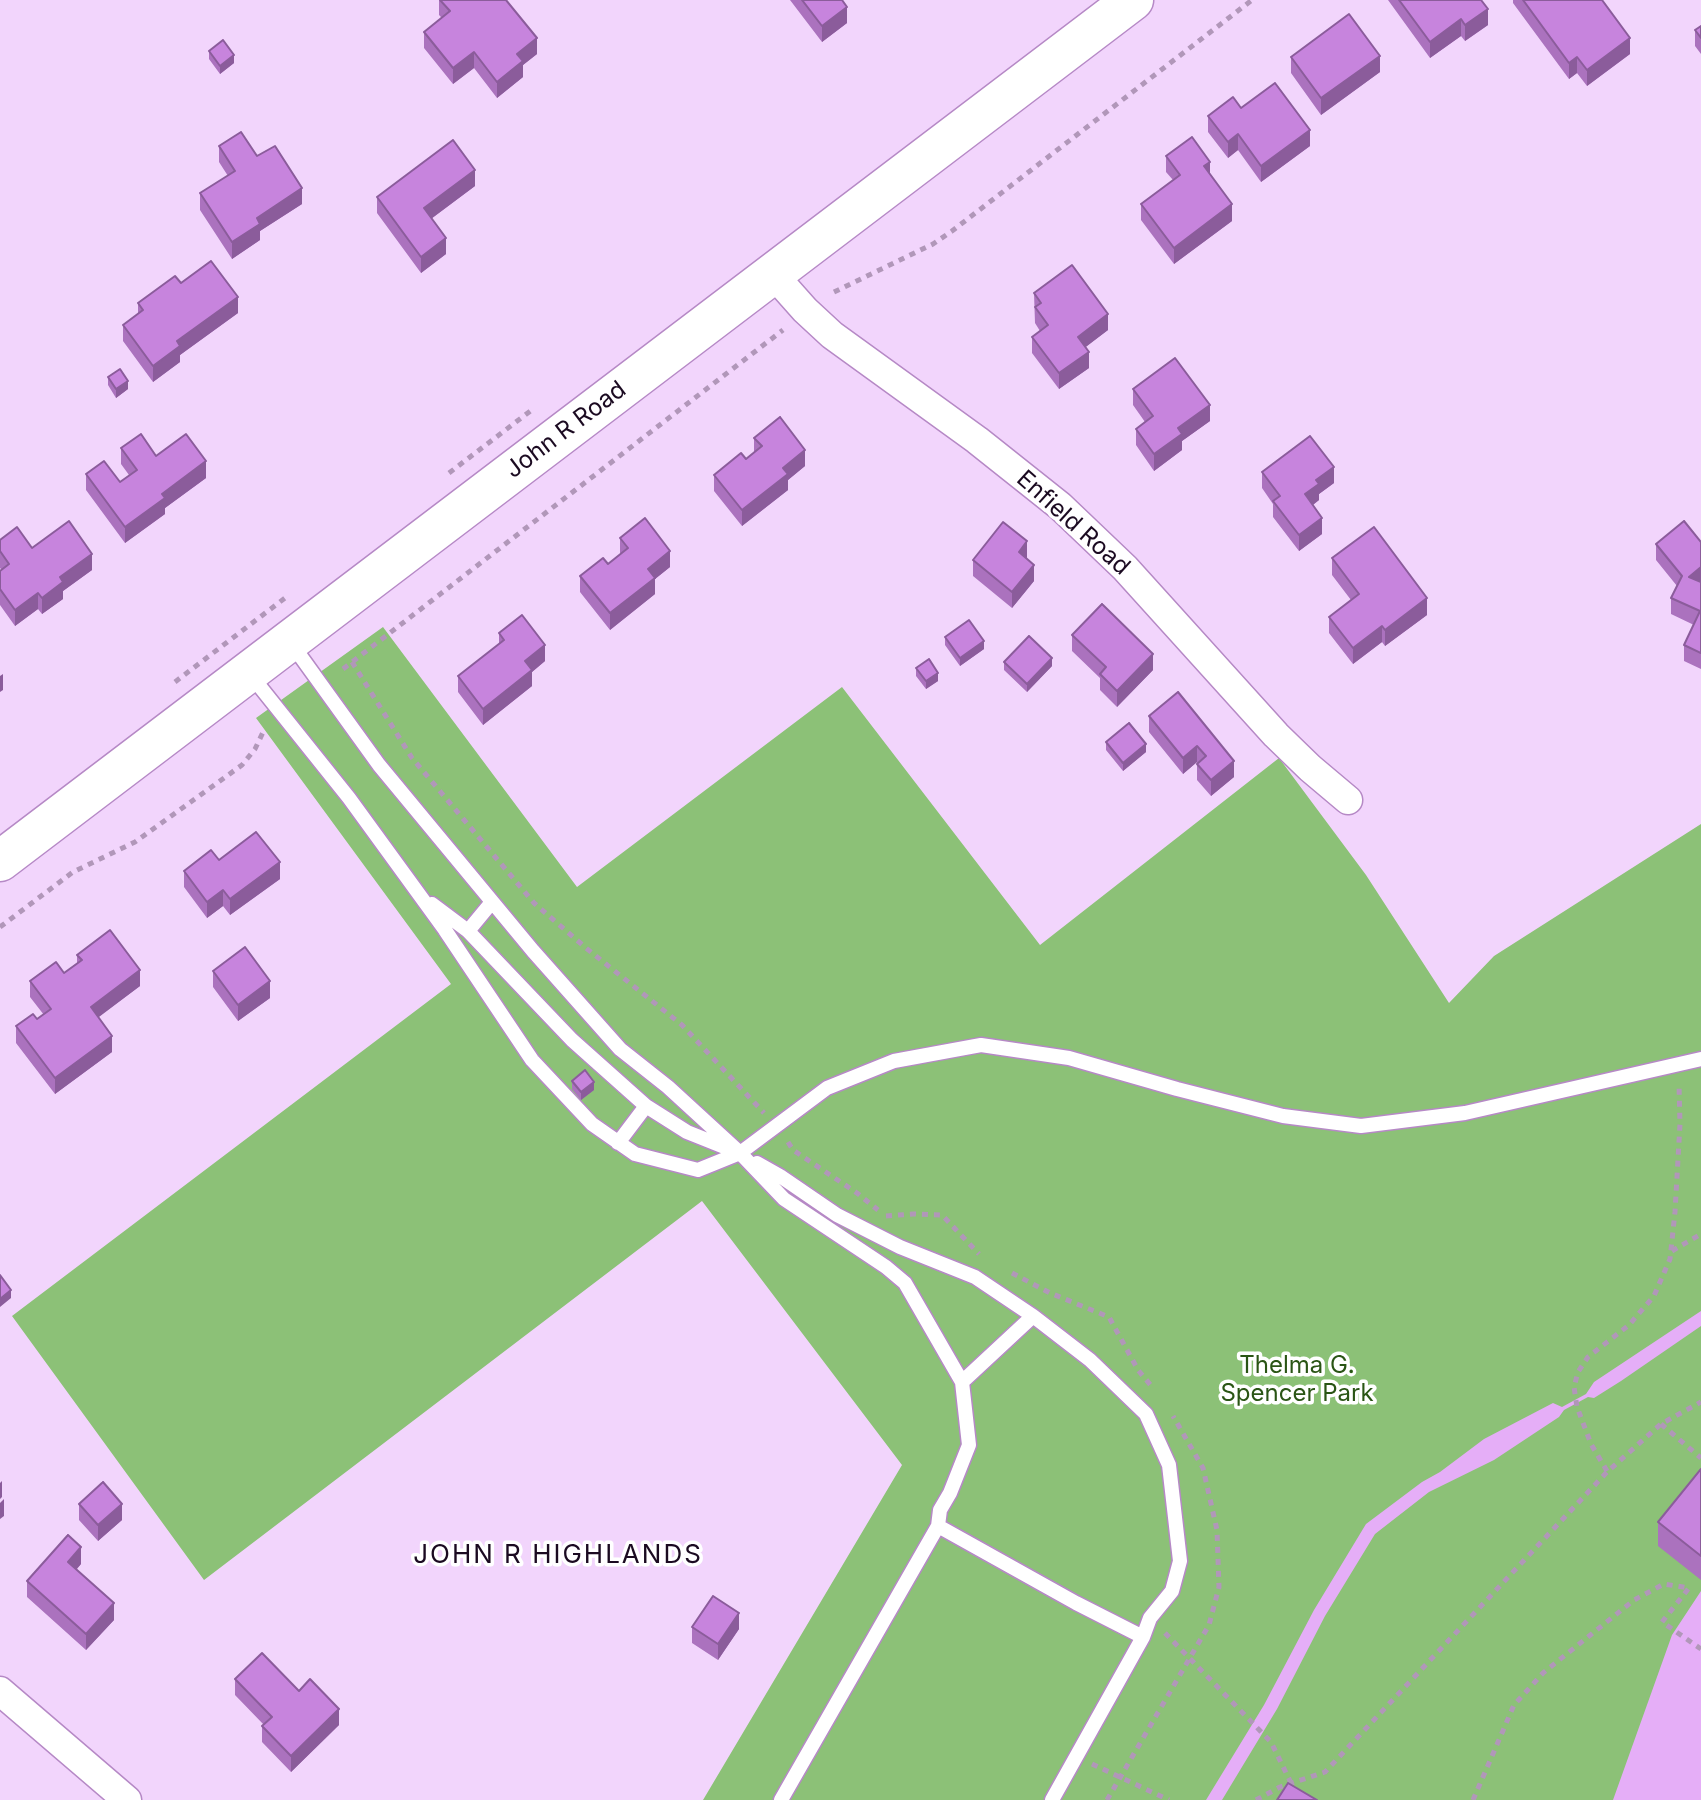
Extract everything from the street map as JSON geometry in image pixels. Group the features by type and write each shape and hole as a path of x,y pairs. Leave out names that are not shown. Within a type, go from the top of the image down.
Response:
{"main road":[{"name":"John R Road","path":"0,861 1133,0"}],"street":[{"name":"Enfield Road","path":"773,274 832,335 977,440 1060,506 1125,568 1276,735 1348,800"},
{"path":"0,1691 127,1800"}],"lane":[{"path":"290,642 379,765 492,902 620,1049 668,1087 740,1153 784,1199 905,1283 962,1382 969,1445 940,1510 938,1526 781,1800"},
{"path":"248,673 349,798 445,930 532,1060 592,1124 635,1154 698,1170 740,1153 827,1088 894,1061 981,1045 1069,1058 1283,1116 1361,1126 1465,1113 1701,1059"},
{"path":"420,895 468,931 572,1040 646,1106 687,1132 740,1153 837,1215 900,1247 975,1277 1090,1360 1146,1414 1169,1465 1180,1561 1172,1591 1150,1618 1143,1637 1052,1800"},
{"path":"468,931 492,902"},
{"path":"618,1143 646,1106"},
{"path":"962,1382 1033,1316"},
{"path":"938,1526 1143,1637"}],"path":[{"path":"834,292 933,244 952,231 1252,0"},
{"path":"343,669 783,330"},
{"path":"0,927 73,872 135,842 242,765 255,749 265,728"},
{"path":"1607,1472 1591,1444 1577,1407 1574,1387 1578,1372 1588,1357 1629,1325 1654,1296 1670,1259 1680,1124 1679,1064"},
{"path":"1671,1252 1701,1234"},
{"path":"1256,1800 1291,1783 1325,1772 1607,1472 1661,1424 1701,1402"},
{"path":"1661,1424 1701,1458"},
{"path":"1473,1800 1514,1705 1543,1673 1634,1600 1664,1584 1689,1588 1662,1622 1701,1649"},
{"path":"1150,1618 1271,1742 1291,1783"},
{"path":"1077,1757 1169,1800"}],"green space":[{"name":"Thelma G. Spencer Park","path":"383,627 577,887 842,687 1040,945 1279,758 1366,875 1449,1003 1494,956 1701,824 1701,1800 703,1800 902,1465 702,1201 204,1580 12,1316 451,984 256,718"}],"shaded area":[{"path":"1701,1311 1701,1326 1621,1381 1594,1398 1588,1397 1564,1410 1559,1417 1494,1460 1429,1492 1375,1534 1325,1616 1277,1709 1222,1800 1206,1800 1264,1705 1314,1610 1366,1524 1484,1439 1553,1403 1562,1407 1586,1394 1594,1382"},
{"path":"1701,1591 1701,1800 1613,1800 1672,1635"}],"building":[{"path":"440,0 506,0 537,38 517,54 523,61 497,82 474,52 453,68 424,32 450,11"},
{"path":"802,0 842,0 847,7 822,26"},
{"path":"1399,0 1481,0 1488,9 1465,25 1461,19 1430,42"},
{"path":"1523,0 1602,0 1630,38 1587,70 1577,57 1569,63"},
{"path":"1349,14 1380,56 1321,98 1291,57"},
{"path":"223,40 234,55 220,66 209,51"},
{"path":"1275,83 1310,130 1261,166 1238,134 1228,142 1208,116 1233,97 1241,108"},
{"path":"241,132 257,156 275,146 302,188 257,218 260,224 232,242 200,193 235,171 219,146"},
{"path":"1192,137 1210,162 1204,166 1232,204 1174,248 1141,204 1180,175 1166,156"},
{"path":"453,140 475,170 424,208 446,238 421,257 377,197"},
{"path":"211,261 238,297 177,341 180,346 153,366 123,325 143,310 138,303 175,276 181,283"},
{"path":"1072,265 1108,314 1078,337 1089,352 1059,373 1032,337 1048,325 1035,307 1041,303 1034,293"},
{"path":"1175,358 1210,405 1178,428 1182,434 1154,454 1136,429 1153,416 1133,389"},
{"path":"120,369 128,381 116,389 108,377"},
{"path":"780,417 805,450 783,468 788,474 742,510 714,475 741,453 746,459 762,446 754,438"},
{"path":"141,434 156,456 186,434 206,461 162,494 165,498 125,527 86,474 104,461 120,482 137,470 121,448"},
{"path":"1310,436 1334,467 1316,480 1319,484 1305,494 1322,518 1299,535 1273,501 1280,496 1262,472"},
{"path":"645,518 670,551 648,569 655,578 610,613 580,576 603,558 608,564 628,548 620,538"},
{"path":"69,521 92,554 60,577 63,582 42,598 38,593 15,610 0,589 0,571 9,564 0,551 0,540 17,527 32,548"},
{"path":"1684,521 1701,542 1701,567 1689,577 1701,582 1701,653 1684,645 1700,611 1671,598 1682,576 1656,544"},
{"path":"1003,522 1027,541 1019,552 1034,565 1012,592 973,560"},
{"path":"1374,527 1427,598 1385,630 1382,626 1353,648 1329,617 1359,594 1332,558"},
{"path":"1102,604 1153,654 1117,691 1100,674 1106,667 1072,635"},
{"path":"522,615 545,645 525,661 532,670 483,709 458,676 504,640 499,633"},
{"path":"969,620 984,641 960,658 945,637"},
{"path":"1029,636 1052,658 1027,684 1004,662"},
{"path":"929,659 938,673 926,681 916,668"},
{"path":"1178,692 1234,761 1211,780 1197,764 1206,756 1197,746 1183,758 1149,716"},
{"path":"1129,723 1146,744 1123,763 1106,742"},
{"path":"256,832 280,862 230,899 223,890 207,902 184,871 211,850 219,860"},
{"path":"110,930 140,970 91,1007 112,1036 55,1078 16,1026 33,1014 37,1019 51,1009 30,981 56,962 64,973 82,960 77,955"},
{"path":"245,947 270,981 238,1005 213,971"},
{"path":"585,1070 594,1082 581,1092 572,1081"},
{"path":"0,1275 11,1290 0,1299"},
{"path":"1701,1469 1701,1556 1658,1522"},
{"path":"103,1482 122,1504 98,1525 79,1504"},
{"path":"68,1535 81,1547 68,1562 114,1603 86,1634 27,1581"},
{"path":"713,1596 739,1613 718,1644 692,1627"},
{"path":"262,1653 299,1691 310,1679 339,1709 291,1756 262,1726 272,1717 235,1679"},
{"path":"1288,1783 1317,1800 1277,1800"}],"district":[{"name":"JOHN R HIGHLANDS","path":"558,1555"}]}
